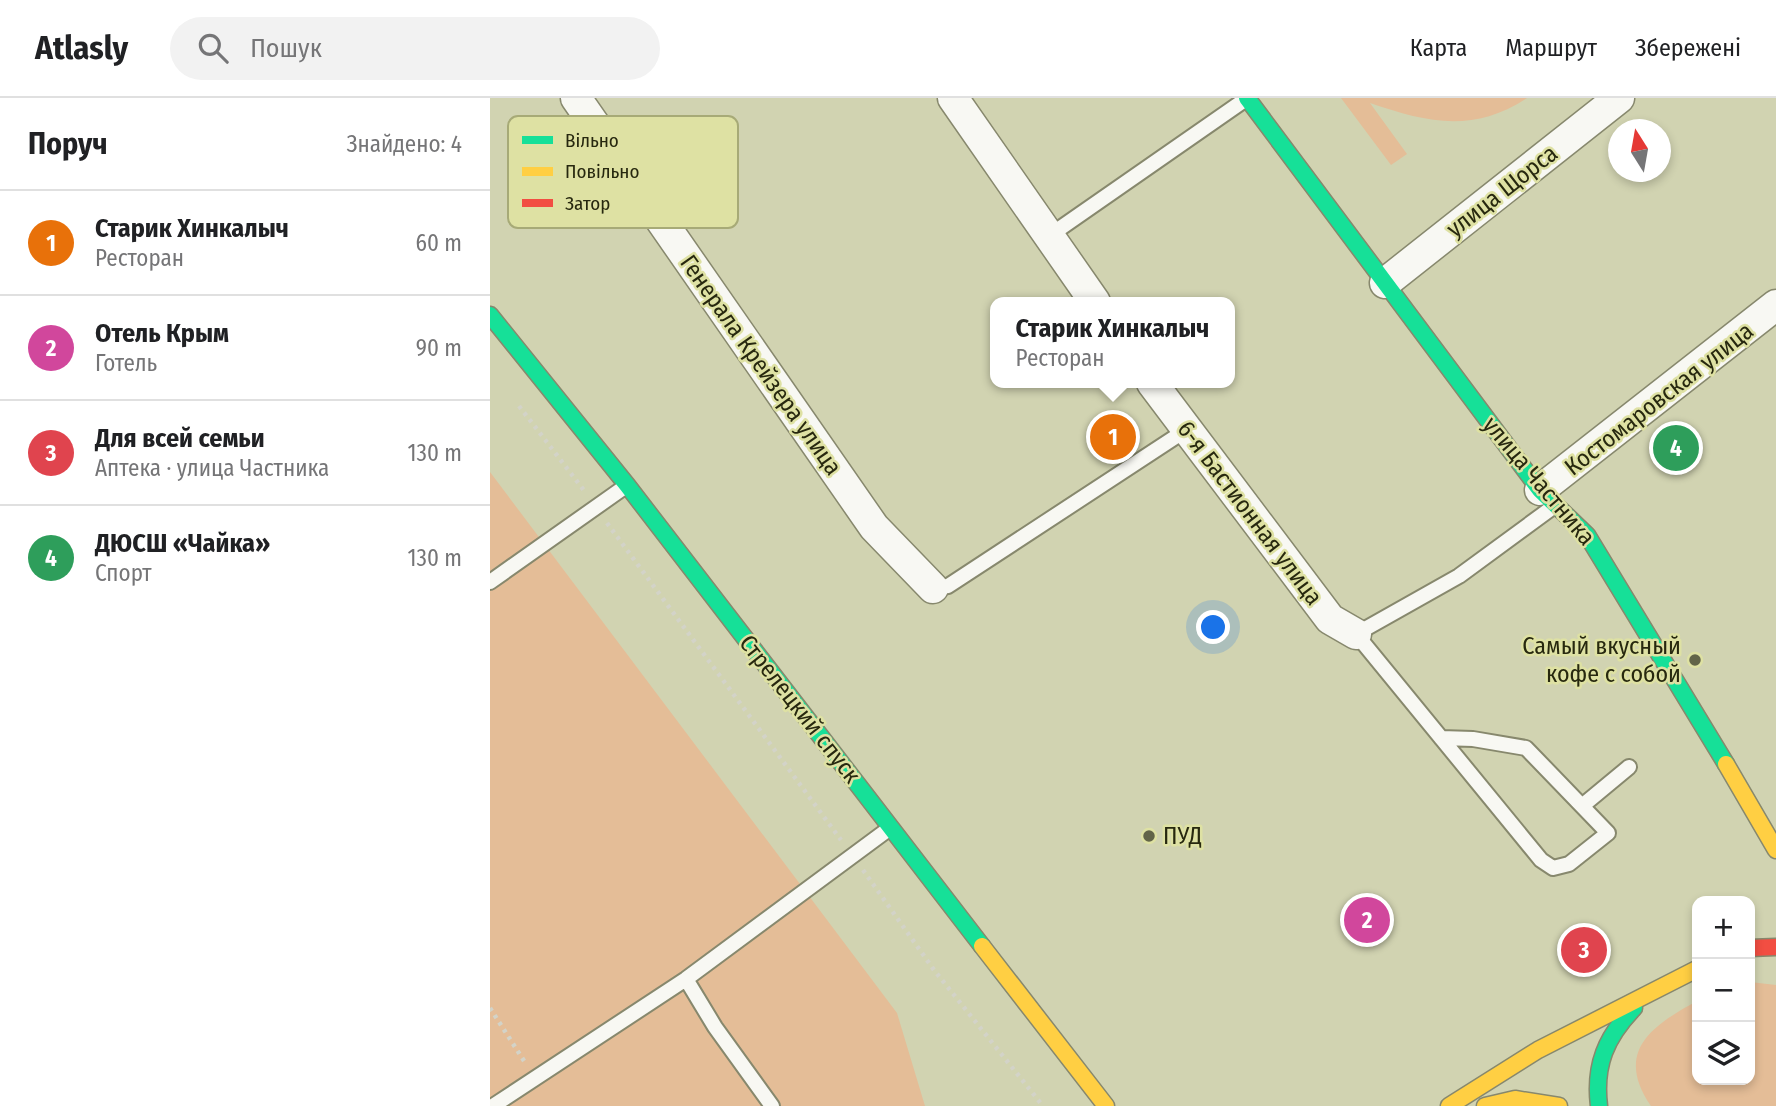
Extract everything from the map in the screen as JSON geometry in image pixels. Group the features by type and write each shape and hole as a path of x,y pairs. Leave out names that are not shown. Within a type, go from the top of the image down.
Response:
{"main road":[{"name":"улица Частника","path":"1247,98 1549,497 1587,535 1700,718 1776,850"},
{"name":"Стрелецкий спуск","path":"490,315 627,485 1107,1106"},
{"path":"1755,948 1776,947"},
{"path":"1449,1106 1538,1050 1692,972"},
{"path":"1599,1106 1596,1083 1604,1044 1615,1026 1645,996"},
{"path":"1485,1106 1516,1099 1559,1106"}],"street":[{"name":"Генерала Крейзера улица","path":"576,98 589,116"},
{"path":"953,98 1092,297"},
{"name":"улица Щорса","path":"1385,283 1619,98"},
{"name":"Генерала Крейзера улица","path":"666,228 874,527 933,588"},
{"name":"Костомаровская улица","path":"1549,497 1776,305"},
{"name":"6-я Бастионная улица","path":"1156,388 1330,619 1356,634"}],"lane":[{"path":"1049,236 1247,98"},
{"path":"933,588 948,586 1186,430"},
{"path":"490,582 627,485"},
{"path":"1441,738 1473,739 1526,748 1608,833 1569,864 1553,868 1541,860 1441,738 1356,634 1459,576 1549,497"},
{"path":"1582,806 1629,767"},
{"path":"493,1106 686,979 891,827"},
{"path":"804,891 891,827"},
{"path":"686,979 715,1027 772,1106"}],"path":[{"path":"517,403 934,970 1043,1106"},
{"path":"490,1009 535,1078"}],"shaded area":[{"path":"1341,98 1527,98 1487,117 1449,121 1410,115 1370,103 1407,154 1391,165"},
{"path":"490,472 897,1013 925,1106 490,1106"},
{"path":"1755,983 1776,985 1776,1106 1651,1106 1640,1087 1636,1070 1637,1056 1652,1031 1692,1004 1692,1085 1755,1085"}],"traffic: fast":[{"path":"1247,98 1540,490 1587,535 1726,764"},
{"path":"490,315 627,485 982,946"},
{"path":"1599,1106 1598,1077 1604,1052 1616,1030 1634,1008"}],"traffic: slow":[{"path":"1726,764 1776,850"},
{"path":"982,946 1106,1106"},
{"path":"1449,1106 1538,1050 1692,972"},
{"path":"1485,1106 1515,1099 1559,1106"}],"traffic: jam":[{"path":"1755,948 1776,947"}],"place":[{"name":"Старик Хинкалыч","path":"1113,437"},
{"name":"ДЮСШ «Чайка»","path":"1676,448"},
{"name":"Самый вкусный кофе с собой","path":"1695,660"},
{"name":"ПУД","path":"1149,836"},
{"name":"Отель Крым","path":"1367,920"},
{"name":"Для всей семьи","path":"1584,950"}]}
